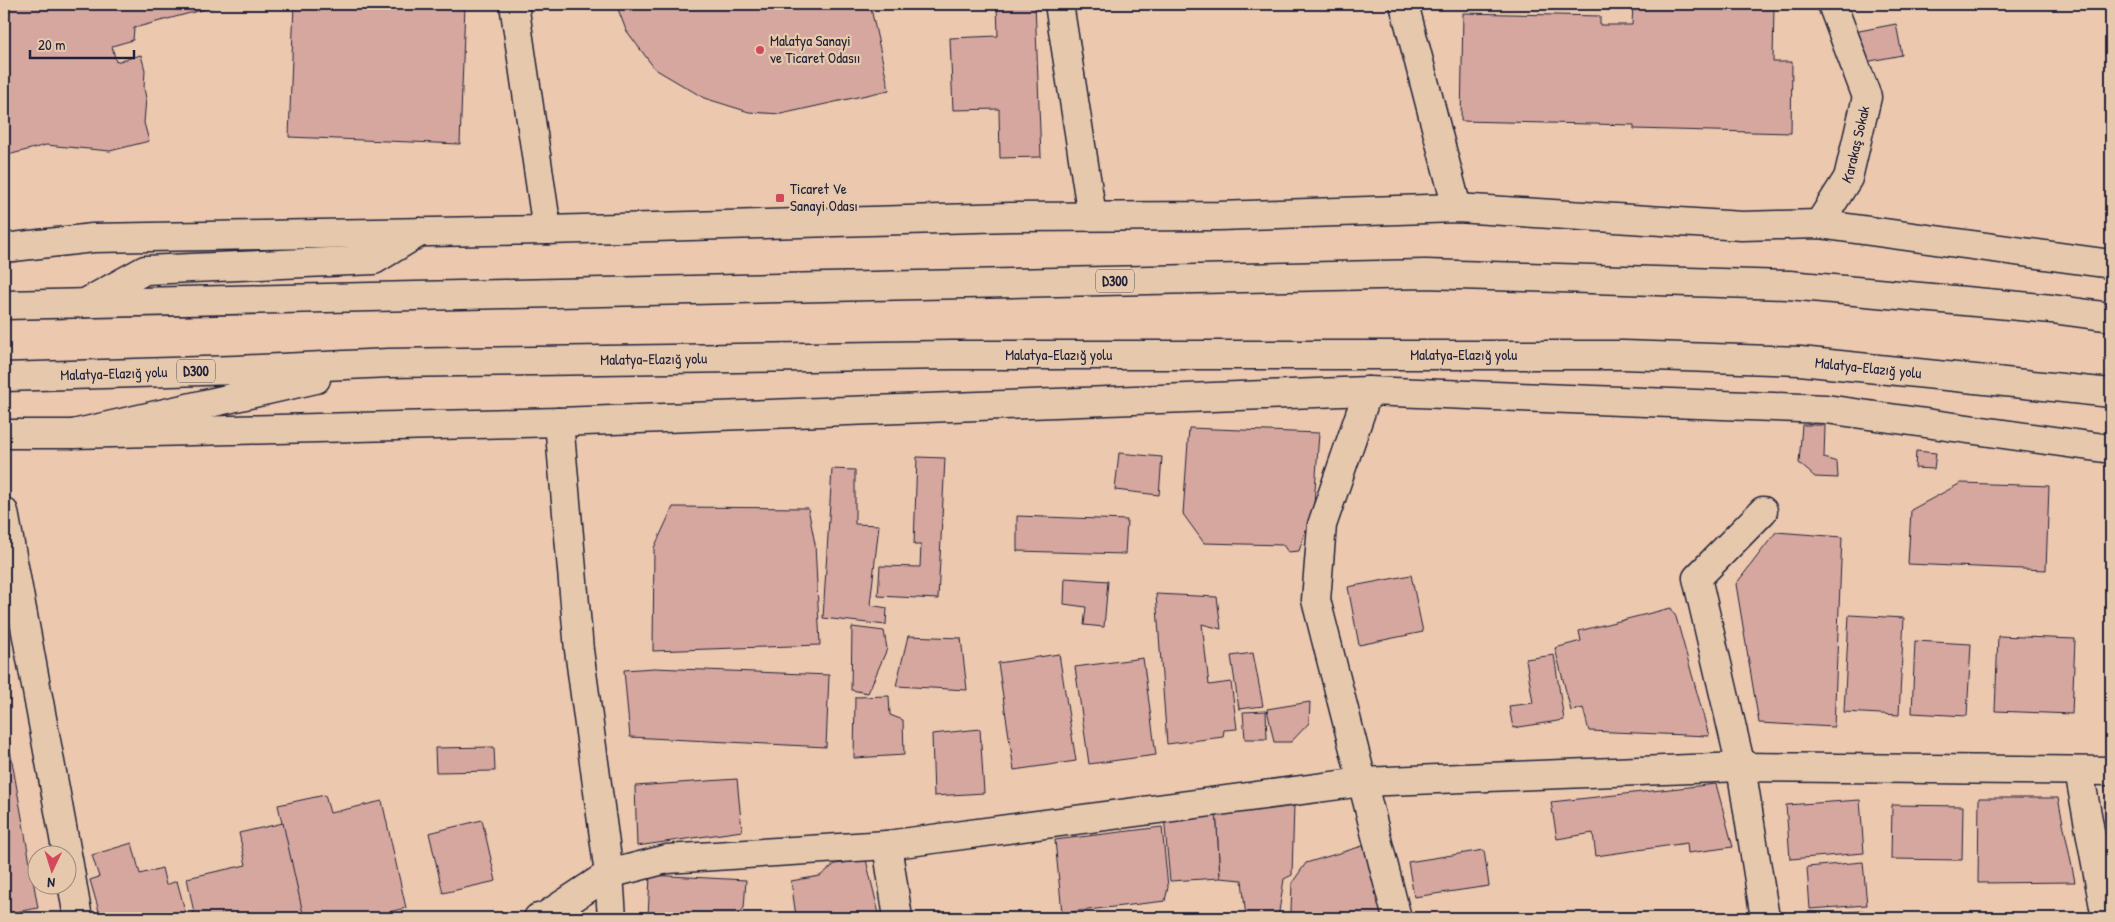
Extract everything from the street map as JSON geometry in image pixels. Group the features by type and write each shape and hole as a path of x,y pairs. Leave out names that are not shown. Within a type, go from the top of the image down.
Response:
{"main road":[{"path":"514,4 547,230"},
{"path":"1059,4 1092,216"},
{"path":"1404,4 1457,208"},
{"name":"Karakaş Sokak","path":"1819,224 1848,178 1867,97 1832,4"},
{"path":"4,248 93,238 547,230 1011,217 1219,216 1457,208 1742,226 1819,224 2111,264"},
{"path":"85,303 146,270 374,260 421,231"},
{"path":"2023,252 2111,283"},
{"name":"D300","path":"4,305 1425,274 1789,285 2052,309 2111,317"},
{"name":"Malatya-Elazığ yolu","path":"4,376 236,370 389,363 952,355 1623,355 1800,361 2111,393"},
{"path":"73,434 389,363"},
{"path":"2039,385 2111,407"},
{"path":"4,434 559,422 1368,391 1826,408 2111,450"},
{"path":"1368,391 1322,526 1316,600 1397,918"},
{"path":"559,422 579,650 609,874 612,918"},
{"path":"1762,511 1697,578 1741,767 1765,918"},
{"path":"4,512 65,844"},
{"path":"538,918 544,917 609,874 667,859 887,845 1362,782 1741,767 2111,771"},
{"path":"2079,771 2106,918"},
{"path":"887,845 898,918"},
{"path":"74,894 78,918"}],"building":[{"path":"4,4 224,4 134,28 133,40 112,46 116,62 141,55 145,70 144,88 146,98 144,123 149,141 110,151 46,145 4,156"},
{"path":"294,4 465,4 460,144 289,137"},
{"name":"Malatya Sanayi ve Ticaret Odasıı","path":"616,4 870,4 889,90 781,114 749,112 704,98 655,69 626,30"},
{"path":"997,4 1035,4 1041,157 1000,158 999,109 953,110 950,38 998,36"},
{"path":"1633,4 1774,4 1773,62 1792,62 1791,133 1634,129 1634,125 1461,121 1463,13 1600,16 1600,25 1632,25"},
{"path":"1896,24 1902,55 1860,63 1854,32"},
{"path":"1802,425 1825,425 1824,458 1837,462 1838,478 1815,477 1799,463"},
{"path":"1189,428 1319,433 1314,504 1299,551 1288,552 1283,545 1204,543 1183,514"},
{"path":"1916,451 1936,453 1934,469 1915,468"},
{"path":"1119,453 1162,457 1159,495 1115,490"},
{"path":"917,457 945,458 938,599 878,596 880,566 920,567 921,545 914,545"},
{"path":"832,469 855,470 855,524 879,525 870,605 887,608 886,625 823,618"},
{"path":"1961,483 2049,486 2046,570 1908,564 1911,510"},
{"path":"673,507 808,508 815,544 820,645 653,651 654,548"},
{"path":"1017,516 1127,520 1125,554 1017,551"},
{"path":"1776,532 1842,537 1834,727 1759,723 1736,584"},
{"path":"1411,575 1423,632 1359,645 1348,587"},
{"path":"1065,578 1108,581 1104,627 1084,625 1086,607 1064,604"},
{"path":"1156,594 1217,597 1221,629 1202,624 1209,685 1231,682 1237,729 1224,730 1223,737 1167,744"},
{"path":"1671,608 1676,617 1709,736 1589,731 1583,708 1571,711 1555,648 1581,641 1579,631"},
{"path":"1849,615 1904,618 1899,715 1844,712"},
{"path":"852,627 884,631 887,649 868,693 851,690"},
{"path":"908,636 961,638 967,690 896,686"},
{"path":"1998,636 2075,639 2072,714 1995,711"},
{"path":"1915,641 1971,644 1967,716 1912,713"},
{"path":"1253,653 1263,706 1239,709 1231,656"},
{"path":"1059,654 1076,761 1014,770 998,663"},
{"path":"1554,655 1564,720 1513,728 1509,706 1533,703 1526,659"},
{"path":"1143,658 1156,755 1089,764 1075,667"},
{"path":"654,668 829,675 826,747 630,737 624,670"},
{"path":"889,696 890,715 903,720 904,755 854,758 855,697"},
{"path":"1310,702 1309,723 1291,742 1274,742 1267,709"},
{"path":"1266,711 1267,739 1245,739 1243,712"},
{"path":"4,716 28,852 28,894 36,894 38,908 4,914"},
{"path":"980,729 984,793 934,796 932,734"},
{"path":"494,747 495,771 436,772 435,748"},
{"path":"737,779 742,831 637,846 635,786"},
{"path":"1716,784 1733,847 1688,853 1687,843 1596,856 1593,833 1557,839 1551,802"},
{"path":"325,795 330,813 382,801 406,908 362,918 303,918 278,805"},
{"path":"1979,798 2058,798 2075,882 1978,883"},
{"path":"1860,800 1864,853 1790,859 1786,805"},
{"path":"1294,804 1292,875 1284,879 1278,918 1246,918 1242,880 1220,878 1216,810"},
{"path":"1892,805 1963,806 1962,860 1891,859"},
{"path":"1216,810 1220,878 1170,881 1164,816"},
{"path":"482,820 496,881 443,893 429,833"},
{"path":"283,823 304,918 195,918 187,878 246,865 239,833"},
{"path":"1162,827 1168,887 1165,901 1062,913 1055,840"},
{"path":"132,843 140,874 162,868 166,885 177,881 187,918 101,918 90,880 99,877 92,855"},
{"path":"1366,845 1384,918 1293,918 1291,911 1292,883 1306,863"},
{"path":"1484,850 1489,886 1414,897 1408,862"},
{"path":"866,860 880,918 796,916 791,881 820,876 835,864"},
{"path":"1863,862 1867,905 1810,909 1807,867"},
{"path":"650,875 746,880 744,908 735,918 648,918"},
{"path":"1864,911 1864,918 1808,918 1808,914"}],"place":[{"name":"Malatya Sanayi ve Ticaret Odasıı","path":"760,50"},
{"name":"Ticaret Ve Sanayi Odası","path":"780,198"}]}
